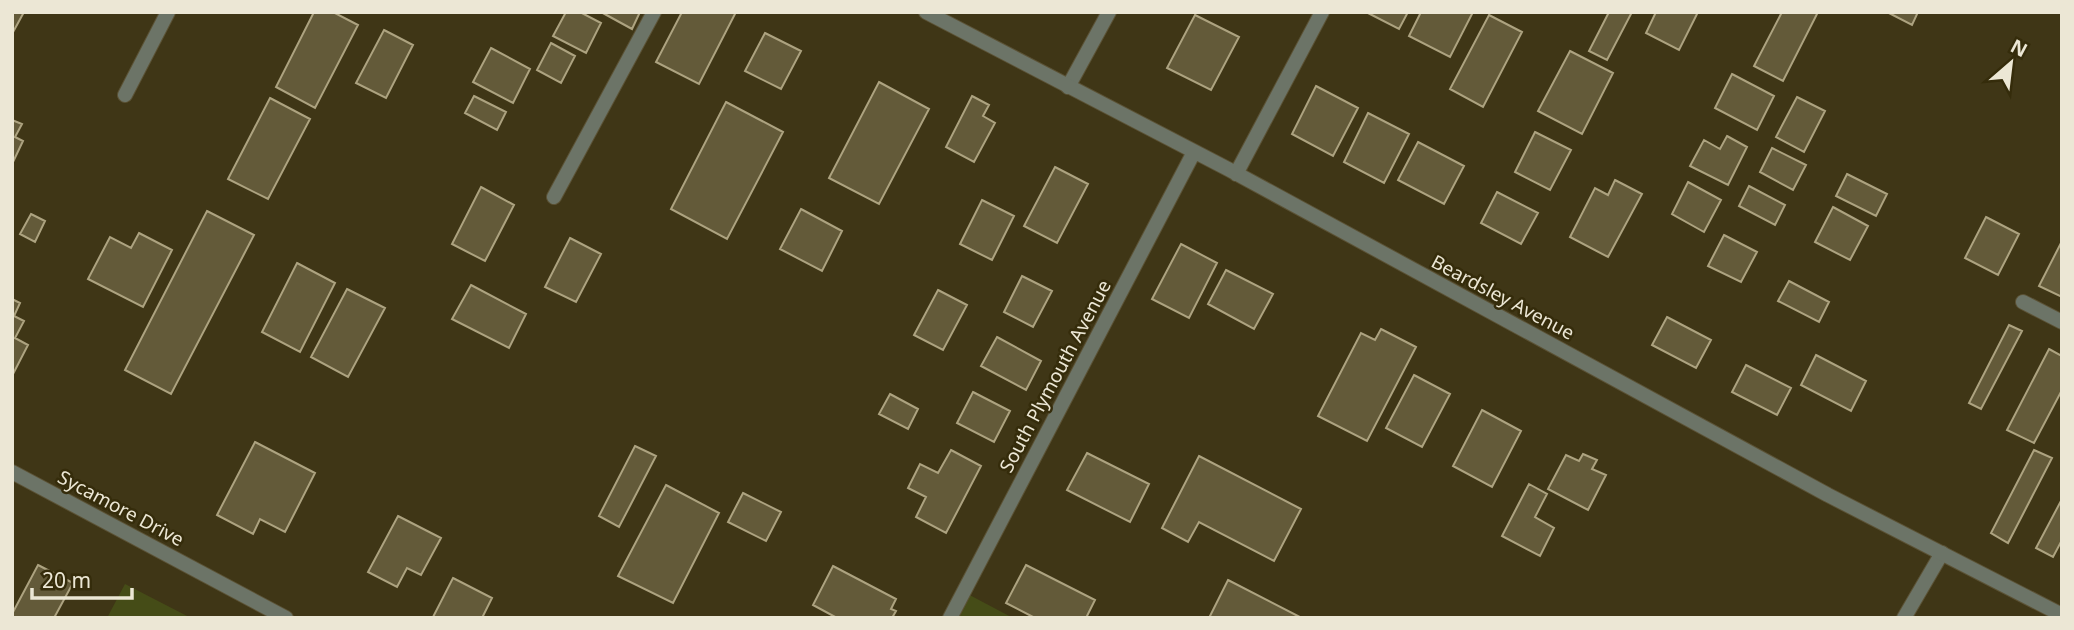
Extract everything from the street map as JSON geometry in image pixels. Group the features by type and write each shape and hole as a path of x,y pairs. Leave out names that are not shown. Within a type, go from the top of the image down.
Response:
{"street":[{"path":"125,95 168,12"},
{"path":"554,197 654,12"},
{"name":"Beardsley Avenue","path":"926,12 1236,174 1816,488 2062,615"},
{"path":"1068,87 1109,12"},
{"path":"1236,174 1322,12"},
{"name":"South Plymouth Avenue","path":"950,618 1194,152"},
{"path":"2023,302 2062,322"},
{"name":"Sycamore Drive","path":"12,472 286,618"},
{"path":"1904,618 1942,554"}],"green space":[{"path":"125,584 191,618 107,618"},
{"path":"962,591 1013,618 947,618"}],"building":[{"path":"12,12 24,12 12,34"},
{"path":"314,12 333,12 358,25 315,108 276,87"},
{"path":"566,12 580,12 601,23 586,53 553,36"},
{"path":"601,12 640,12 632,29"},
{"path":"682,12 736,12 699,84 656,62"},
{"path":"1366,12 1408,12 1399,29"},
{"path":"1421,12 1473,12 1450,57 1409,36"},
{"path":"1609,12 1632,12 1607,60 1589,51"},
{"path":"1656,12 1698,12 1679,50 1646,33"},
{"path":"1782,12 1818,12 1783,81 1754,66"},
{"path":"1887,12 1918,12 1912,25"},
{"path":"1195,15 1239,37 1211,90 1167,68"},
{"path":"1489,15 1522,32 1483,107 1450,89"},
{"path":"384,30 413,45 386,98 356,83"},
{"path":"765,33 801,51 781,89 745,71"},
{"path":"551,43 575,56 561,83 537,70"},
{"path":"491,48 530,69 513,103 473,82"},
{"path":"1570,51 1613,73 1582,134 1538,111"},
{"path":"1732,74 1774,96 1757,130 1715,108"},
{"path":"879,82 929,109 879,204 829,178"},
{"path":"1316,86 1358,108 1333,156 1292,134"},
{"path":"474,96 506,112 497,130 465,113"},
{"path":"972,96 989,105 983,116 995,123 974,162 946,147"},
{"path":"1797,97 1825,111 1804,152 1776,137"},
{"path":"270,98 310,119 268,199 228,179"},
{"path":"726,102 783,132 727,239 671,209"},
{"path":"1368,113 1409,134 1384,183 1344,162"},
{"path":"12,120 22,124 15,137 23,141 13,162"},
{"path":"1535,132 1571,150 1550,190 1515,172"},
{"path":"1727,136 1747,147 1728,185 1690,166 1704,140 1720,149"},
{"path":"1418,142 1464,166 1444,204 1398,180"},
{"path":"1772,148 1806,165 1793,190 1760,172"},
{"path":"1055,167 1088,184 1057,243 1024,226"},
{"path":"1847,174 1887,194 1876,216 1836,196"},
{"path":"1615,180 1642,194 1608,257 1570,237 1595,188 1608,195"},
{"path":"1688,182 1721,200 1704,232 1672,214"},
{"path":"1749,186 1785,205 1775,225 1739,206"},
{"path":"481,187 514,205 485,261 452,244"},
{"path":"1497,192 1538,213 1521,244 1481,223"},
{"path":"982,200 1014,216 992,260 960,244"},
{"path":"1833,207 1868,226 1850,260 1815,242"},
{"path":"801,209 842,231 822,271 780,249"},
{"path":"207,211 254,235 171,394 125,370"},
{"path":"31,214 45,221 35,242 20,234"},
{"path":"1986,217 2019,234 1998,275 1965,258"},
{"path":"139,233 172,250 143,307 88,279 110,237 131,248"},
{"path":"1724,235 1757,252 1741,282 1708,266"},
{"path":"570,238 601,254 576,302 545,287"},
{"path":"2062,241 2062,297 2039,286"},
{"path":"1181,244 1217,263 1189,318 1152,299"},
{"path":"297,263 335,283 300,352 262,332"},
{"path":"1226,270 1273,294 1254,329 1208,304"},
{"path":"1022,276 1052,291 1033,327 1004,312"},
{"path":"1789,281 1829,302 1819,322 1778,301"},
{"path":"471,285 526,314 509,348 452,319"},
{"path":"347,289 385,308 348,377 311,357"},
{"path":"938,290 967,305 943,350 914,335"},
{"path":"12,299 20,303 14,316 24,321 15,338 28,345 12,376"},
{"path":"1667,317 1711,340 1696,368 1652,345"},
{"path":"2009,325 2022,331 1981,409 1969,403"},
{"path":"1381,329 1416,347 1367,441 1318,416 1361,333 1375,340"},
{"path":"997,337 1041,361 1026,390 981,366"},
{"path":"2049,349 2062,356 2062,390 2034,443 2007,430"},
{"path":"1816,355 1866,381 1851,411 1801,385"},
{"path":"1746,365 1791,388 1777,415 1732,392"},
{"path":"1414,375 1450,394 1422,447 1386,428"},
{"path":"973,392 1010,411 994,442 957,423"},
{"path":"890,394 918,409 908,429 879,414"},
{"path":"1482,410 1521,431 1492,487 1453,466"},
{"path":"255,442 315,473 285,532 260,519 253,534 217,515"},
{"path":"635,446 656,456 619,527 599,516"},
{"path":"951,450 981,466 946,533 916,517 926,497 908,488 920,464 938,473"},
{"path":"2034,450 2052,458 2008,543 1991,533"},
{"path":"1087,453 1149,484 1130,522 1067,490"},
{"path":"1583,454 1597,460 1592,469 1606,475 1588,510 1548,489 1566,455 1579,461"},
{"path":"1199,456 1301,509 1274,561 1199,522 1188,542 1162,528"},
{"path":"1529,484 1547,494 1535,517 1554,528 1540,556 1502,536"},
{"path":"666,485 719,513 673,603 618,576"},
{"path":"743,493 781,512 766,541 728,522"},
{"path":"2062,499 2062,540 2053,557 2036,548"},
{"path":"398,516 441,538 421,575 407,568 397,587 368,572"},
{"path":"38,565 73,583 54,618 12,618 12,614"},
{"path":"1026,565 1095,600 1086,618 1035,618 1006,603"},
{"path":"833,566 896,599 891,609 896,611 892,618 837,618 813,605"},
{"path":"453,578 492,598 482,618 433,617"},
{"path":"1228,580 1300,617 1209,618"}]}
